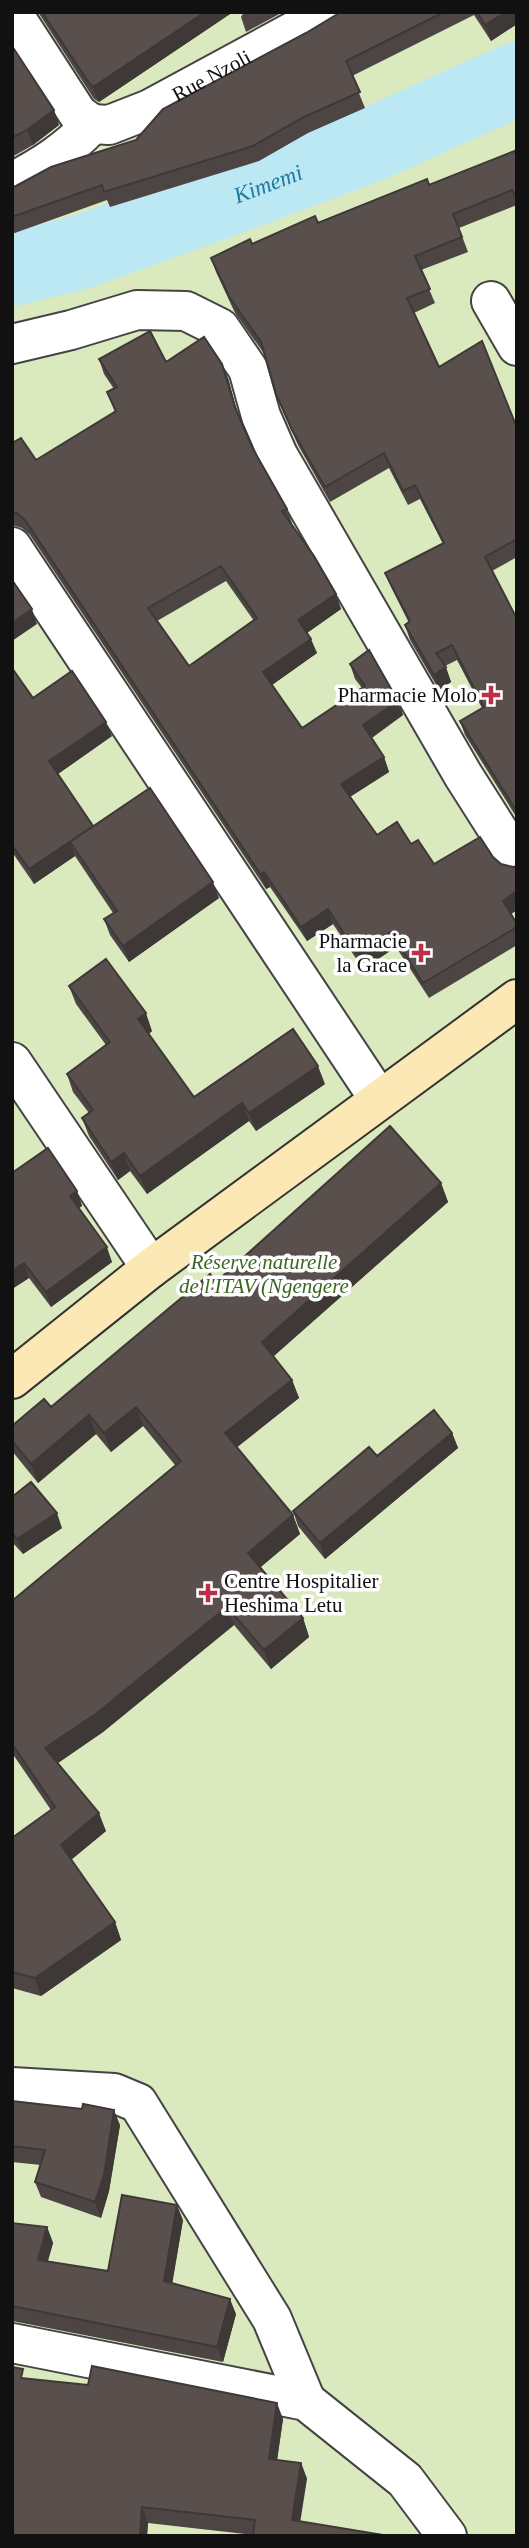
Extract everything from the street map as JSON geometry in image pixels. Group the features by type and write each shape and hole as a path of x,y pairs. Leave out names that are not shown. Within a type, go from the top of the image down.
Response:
{"street":[{"path":"12,12 78,114 92,124 55,158 12,182"},
{"name":"Rue Nzoli","path":"92,124 109,125 150,109 329,12"},
{"path":"491,301 517,346"},
{"path":"12,344 137,310 186,311 220,328 248,369 261,416 278,455 463,775 517,860"},
{"path":"12,547 379,1100"},
{"path":"12,1379 151,1268 517,999"},
{"path":"12,1062 151,1268"},
{"path":"12,2087 114,2093 138,2103 272,2319 306,2402"},
{"path":"12,2343 306,2402 405,2480 447,2536"}],"green space":[{"name":"Réserve naturelle de l'ITAV (Ngengere","path":"12,12 517,12 517,2536 12,2536"}],"building":[{"path":"42,12 205,12 93,87"},
{"path":"341,12 444,12 346,61 360,92 302,118 253,146 104,192 102,185 12,217 12,187 51,167 136,140 163,109"},
{"path":"477,12 506,12 485,25"},
{"path":"12,46 54,110 12,138"},
{"path":"517,150 517,199 512,190 453,214 462,237 415,256 430,289 407,298 439,367 482,341 517,428 517,539 485,557 517,619 517,812 460,721 484,707 452,645 436,653 446,667 434,675 405,625 410,621 385,573 444,543 415,485 403,491 384,453 325,487 292,430 276,394 261,342 230,298 211,258 250,239 252,244 315,216 318,223 427,179 429,185"},
{"path":"150,331 166,362 204,337 222,364 235,407 253,449 287,509 282,511 314,556 336,594 298,620 311,639 263,672 302,728 365,686 350,664 369,650 398,701 363,725 384,757 341,784 377,835 397,822 411,844 418,840 434,864 480,837 501,864 517,866 517,891 503,901 517,927 423,983 391,932 357,954 328,909 301,927 264,872 261,875 25,520 12,512 12,443 21,438 36,460 116,411 107,392 117,387 99,359","holes":["221,566 257,618 189,666 148,608"]},
{"path":"12,580 32,609 12,623"},
{"path":"12,668 33,698 72,671 106,722 49,761 93,826 29,869 12,845"},
{"path":"150,788 213,882 123,946 104,919 117,911 70,842"},
{"path":"106,959 146,1013 138,1019 194,1097 293,1029 318,1066 249,1113 242,1103 140,1176 124,1153 111,1162 82,1118 93,1110 67,1074 110,1042 69,986"},
{"path":"390,1126 441,1183 262,1342 292,1380 225,1433 293,1515 248,1553 303,1618 264,1650 227,1607 97,1713 45,1748 99,1813 61,1845 115,1922 35,1978 12,1972 12,1838 55,1807 12,1744 12,1601 181,1461 136,1407 104,1433 89,1415 31,1464 12,1441 12,1426 44,1399 51,1407 210,1274 216,1282"},
{"path":"48,1148 77,1191 70,1196 107,1247 46,1292 24,1263 12,1271 12,1173"},
{"path":"434,1410 452,1433 320,1543 293,1511 369,1447 377,1456"},
{"path":"31,1482 57,1513 17,1539 12,1533 12,1497"},
{"path":"12,2101 82,2109 83,2104 114,2110 104,2175 95,2202 35,2182 45,2150 12,2146"},
{"path":"122,2195 177,2205 164,2281 230,2299 217,2347 12,2306 12,2223 47,2227 38,2260 108,2271"},
{"path":"92,2366 277,2403 269,2459 301,2463 292,2520 389,2536 253,2536 255,2520 142,2507 140,2536 12,2536 12,2367 23,2369 21,2378 88,2385"}],"waterway":[{"name":"Kimemi","path":"12,269 81,252 222,201 373,144 517,79"}],"place":[{"name":"Pharmacie Molo","path":"491,695"},
{"name":"Pharmacie la Grace","path":"421,953"},
{"name":"Centre Hospitalier Heshima Letu","path":"208,1593"}]}
